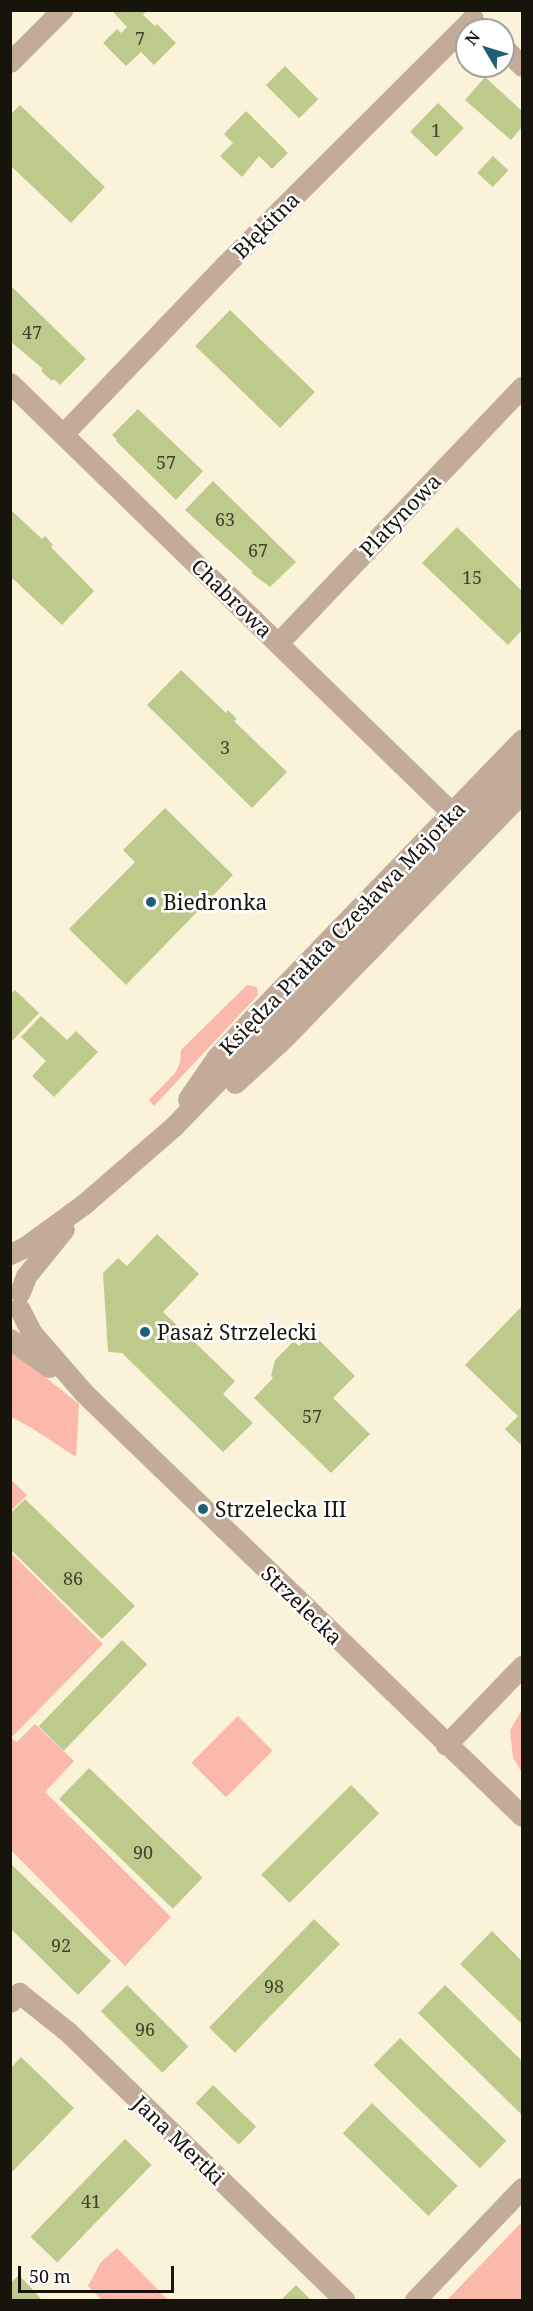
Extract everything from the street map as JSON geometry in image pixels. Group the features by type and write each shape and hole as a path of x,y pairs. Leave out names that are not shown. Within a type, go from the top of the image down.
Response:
{"street":[{"path":"10,62 62,10"},
{"name":"Błękitna","path":"63,434 224,266 455,39"},
{"name":"Chabrowa","path":"10,383 452,813"},
{"name":"Platynowa","path":"278,644 522,387"},
{"name":"Księdza Prałata Czesława Majorka","path":"174,1126 197,1083 217,1057 522,740"},
{"name":"Księdza Prałata Czesława Majorka","path":"10,1254 25,1247 84,1204 174,1126 522,767"},
{"name":"Księdza Prałata Czesława Majorka","path":"174,1126 217,1100 284,1038 522,792"},
{"name":"Księdza Prałata Czesława Majorka","path":"16,1307 32,1267 84,1204"},
{"name":"Strzelecka","path":"10,1272 16,1307 32,1333 84,1393 522,1816"},
{"name":"Strzelecka","path":"10,1339 84,1393"},
{"path":"446,1745 522,1666"},
{"name":"Jana Mertki","path":"10,2002 19,1993 68,2032 345,2301"},
{"path":"415,2301 522,2188"}],"shaded area":[{"path":"247,985 257,987 258,995 154,1106 149,1100 175,1073 180,1063 181,1050"},
{"path":"10,1349 79,1404 76,1457 11,1417"},
{"path":"10,1479 27,1495 11,1511 10,1511"},
{"path":"11,1553 103,1644 11,1738"},
{"path":"522,1710 522,1772 513,1758 510,1730"},
{"path":"238,1716 273,1751 226,1797 191,1763"},
{"path":"35,1724 74,1761 45,1792 171,1917 125,1966 11,1850 11,1738 17,1742"},
{"path":"522,2222 522,2300 447,2300"},
{"path":"117,2248 168,2300 102,2300 88,2286 101,2262"}],"building":[{"path":"116,10 147,10 143,15 155,26 157,24 176,43 154,65 141,52 126,66 103,43 117,29 121,33 127,27 114,13"},
{"path":"285,66 318,99 299,118 266,85"},
{"path":"486,78 522,111 522,127 511,140 465,100"},
{"path":"438,103 464,128 436,157 410,132"},
{"path":"20,105 105,187 71,223 10,165 10,115"},
{"path":"246,111 288,153 272,169 259,156 242,177 220,156 233,143 224,134"},
{"path":"493,156 508,170 493,187 477,173"},
{"path":"10,285 86,359 60,385 54,379 52,381 41,371 43,369 10,341"},
{"path":"230,310 315,392 280,428 195,346"},
{"path":"138,409 203,471 176,500 112,435"},
{"path":"213,481 296,562 270,587 251,573 253,572 185,510"},
{"path":"10,509 42,539 45,536 53,545 51,547 94,591 62,625 10,576"},
{"path":"457,527 522,591 522,630 508,645 422,563"},
{"path":"181,670 226,713 228,710 237,719 234,721 287,772 252,808 147,705"},
{"name":"Biedronka","path":"165,808 233,875 126,985 69,929 135,862 123,850"},
{"path":"15,990 39,1013 10,1043 10,995"},
{"path":"41,1016 67,1040 76,1031 98,1052 54,1097 32,1076 46,1061 21,1037"},
{"name":"Pasaż Strzelecki","path":"157,1234 199,1274 163,1312 235,1381 223,1394 253,1423 223,1452 122,1353 108,1352 103,1273 118,1258 127,1266"},
{"path":"522,1306 522,1446 505,1429 518,1416 465,1365"},
{"path":"312,1333 355,1376 333,1398 370,1434 331,1473 254,1398 273,1378 271,1376 275,1360 294,1341 299,1346"},
{"path":"25,1499 135,1606 102,1639 10,1549 10,1514"},
{"path":"122,1640 147,1664 64,1751 39,1726"},
{"path":"89,1768 203,1878 173,1909 59,1799"},
{"path":"351,1785 379,1813 289,1903 261,1875"},
{"path":"10,1863 111,1961 78,1995 10,1928"},
{"path":"314,1919 340,1944 235,2053 209,2028"},
{"path":"492,1931 522,1961 522,2024 460,1964"},
{"path":"127,1985 189,2047 162,2073 101,2011"},
{"path":"445,1985 522,2061 521,2114 418,2013"},
{"path":"400,2038 506,2141 480,2168 374,2065"},
{"path":"21,2057 74,2108 10,2174 10,2069"},
{"path":"213,2085 256,2127 239,2145 196,2103"},
{"path":"372,2103 458,2186 428,2216 343,2133"},
{"path":"125,2139 152,2165 57,2263 31,2237"},
{"path":"19,2275 42,2300 10,2300 10,2284"},
{"path":"296,2285 311,2300 281,2300"}],"place":[{"name":"Biedronka","path":"151,902"},
{"name":"Pasaż Strzelecki","path":"145,1332"},
{"name":"Strzelecka III","path":"203,1509"}]}
